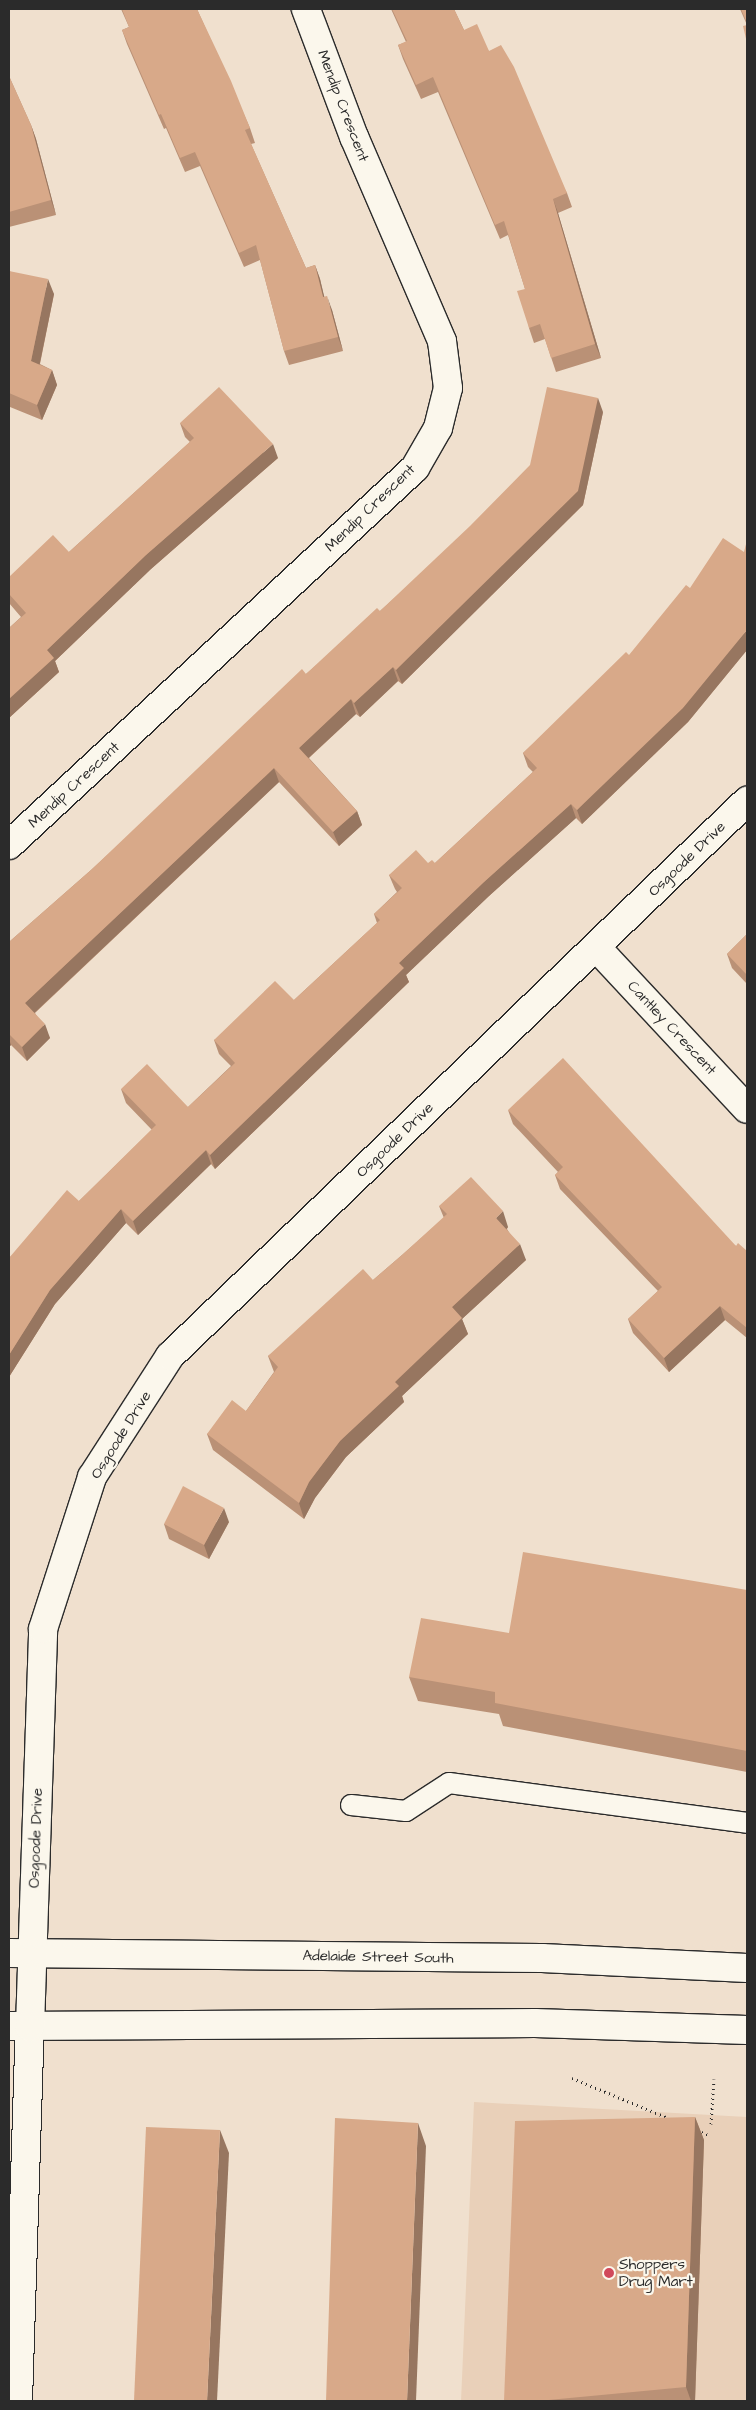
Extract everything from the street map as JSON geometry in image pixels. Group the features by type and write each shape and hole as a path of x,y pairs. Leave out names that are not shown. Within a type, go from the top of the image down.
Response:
{"street":[{"name":"Mendip Crescent","path":"9,845 415,468 438,428 448,388 442,341 354,137 306,9"},
{"name":"Osgoode Drive","path":"18,2401 20,1953 43,1629 92,1477 170,1356 747,802"},
{"name":"Cantley Crescent","path":"596,947 747,1109"},
{"name":"Adelaide Street South","path":"20,1953 542,1958 747,1968"},
{"path":"19,2026 535,2023 747,2030"}],"lane":[{"path":"351,1805 406,1811 448,1783 747,1824"}],"path":[{"path":"572,2078 672,2120"},
{"path":"711,2124 714,2079"},
{"path":"690,2128 708,2135"}],"shaded area":[{"path":"474,2102 747,2117 747,2401 461,2401"}],"building":[{"path":"122,9 197,9 231,81 250,128 245,130 306,268 315,265 323,297 327,296 338,337 284,351 256,245 239,253 195,152 180,158 122,30 129,27"},
{"path":"392,9 454,9 464,30 477,24 489,51 501,45 514,67 567,193 553,199 595,344 551,358 540,324 529,328 517,291 525,289 504,221 495,225 433,77 416,85 398,45 407,41"},
{"path":"741,9 747,9 747,23"},
{"path":"747,25 747,43 743,26"},
{"path":"9,76 31,125 51,200 9,212"},
{"path":"9,271 48,279 31,361 52,370 37,405 9,393"},
{"path":"219,387 273,444 146,555 47,650 54,658 9,699 9,628 26,613 9,594 9,577 53,535 69,552 194,438 180,423"},
{"path":"547,387 598,398 578,491 396,670 393,667 354,703 351,699 299,748 357,811 333,832 274,768 25,1003 45,1024 22,1047 9,1034 9,942 91,870 302,669 306,674 377,608 380,611 470,526 530,465"},
{"path":"723,538 744,552 747,540 747,630 683,708 577,810 571,804 484,882 399,963 404,968 210,1155 206,1150 133,1221 121,1209 50,1290 9,1355 9,1258 67,1190 79,1201 156,1125 121,1089 147,1064 188,1107 235,1063 214,1040 275,981 294,1000 380,920 374,914 402,888 389,875 416,850 428,863 432,860 435,863 537,768 523,753 626,652 629,655 686,585 690,588"},
{"path":"747,934 747,975 727,954"},
{"path":"563,1058 736,1246 738,1243 747,1251 747,1328 720,1306 664,1358 628,1319 662,1287 555,1175 563,1167 508,1110"},
{"path":"471,1177 503,1211 496,1218 520,1244 452,1307 462,1318 395,1382 399,1386 340,1441 309,1482 299,1503 207,1434 232,1400 246,1411 278,1367 268,1356 363,1269 373,1280 402,1255 447,1214 439,1206"},
{"path":"183,1486 224,1508 204,1545 164,1524"},
{"path":"523,1552 747,1590 747,1751 495,1703 495,1692 409,1677 421,1618 509,1633"},
{"name":"Shoppers Drug Mart","path":"695,2117 686,2387 538,2401 504,2401 515,2121"},
{"path":"335,2118 418,2123 407,2401 326,2401"},
{"path":"146,2127 220,2130 207,2401 134,2401"}],"place":[{"name":"Shoppers Drug Mart","path":"609,2273"}]}
